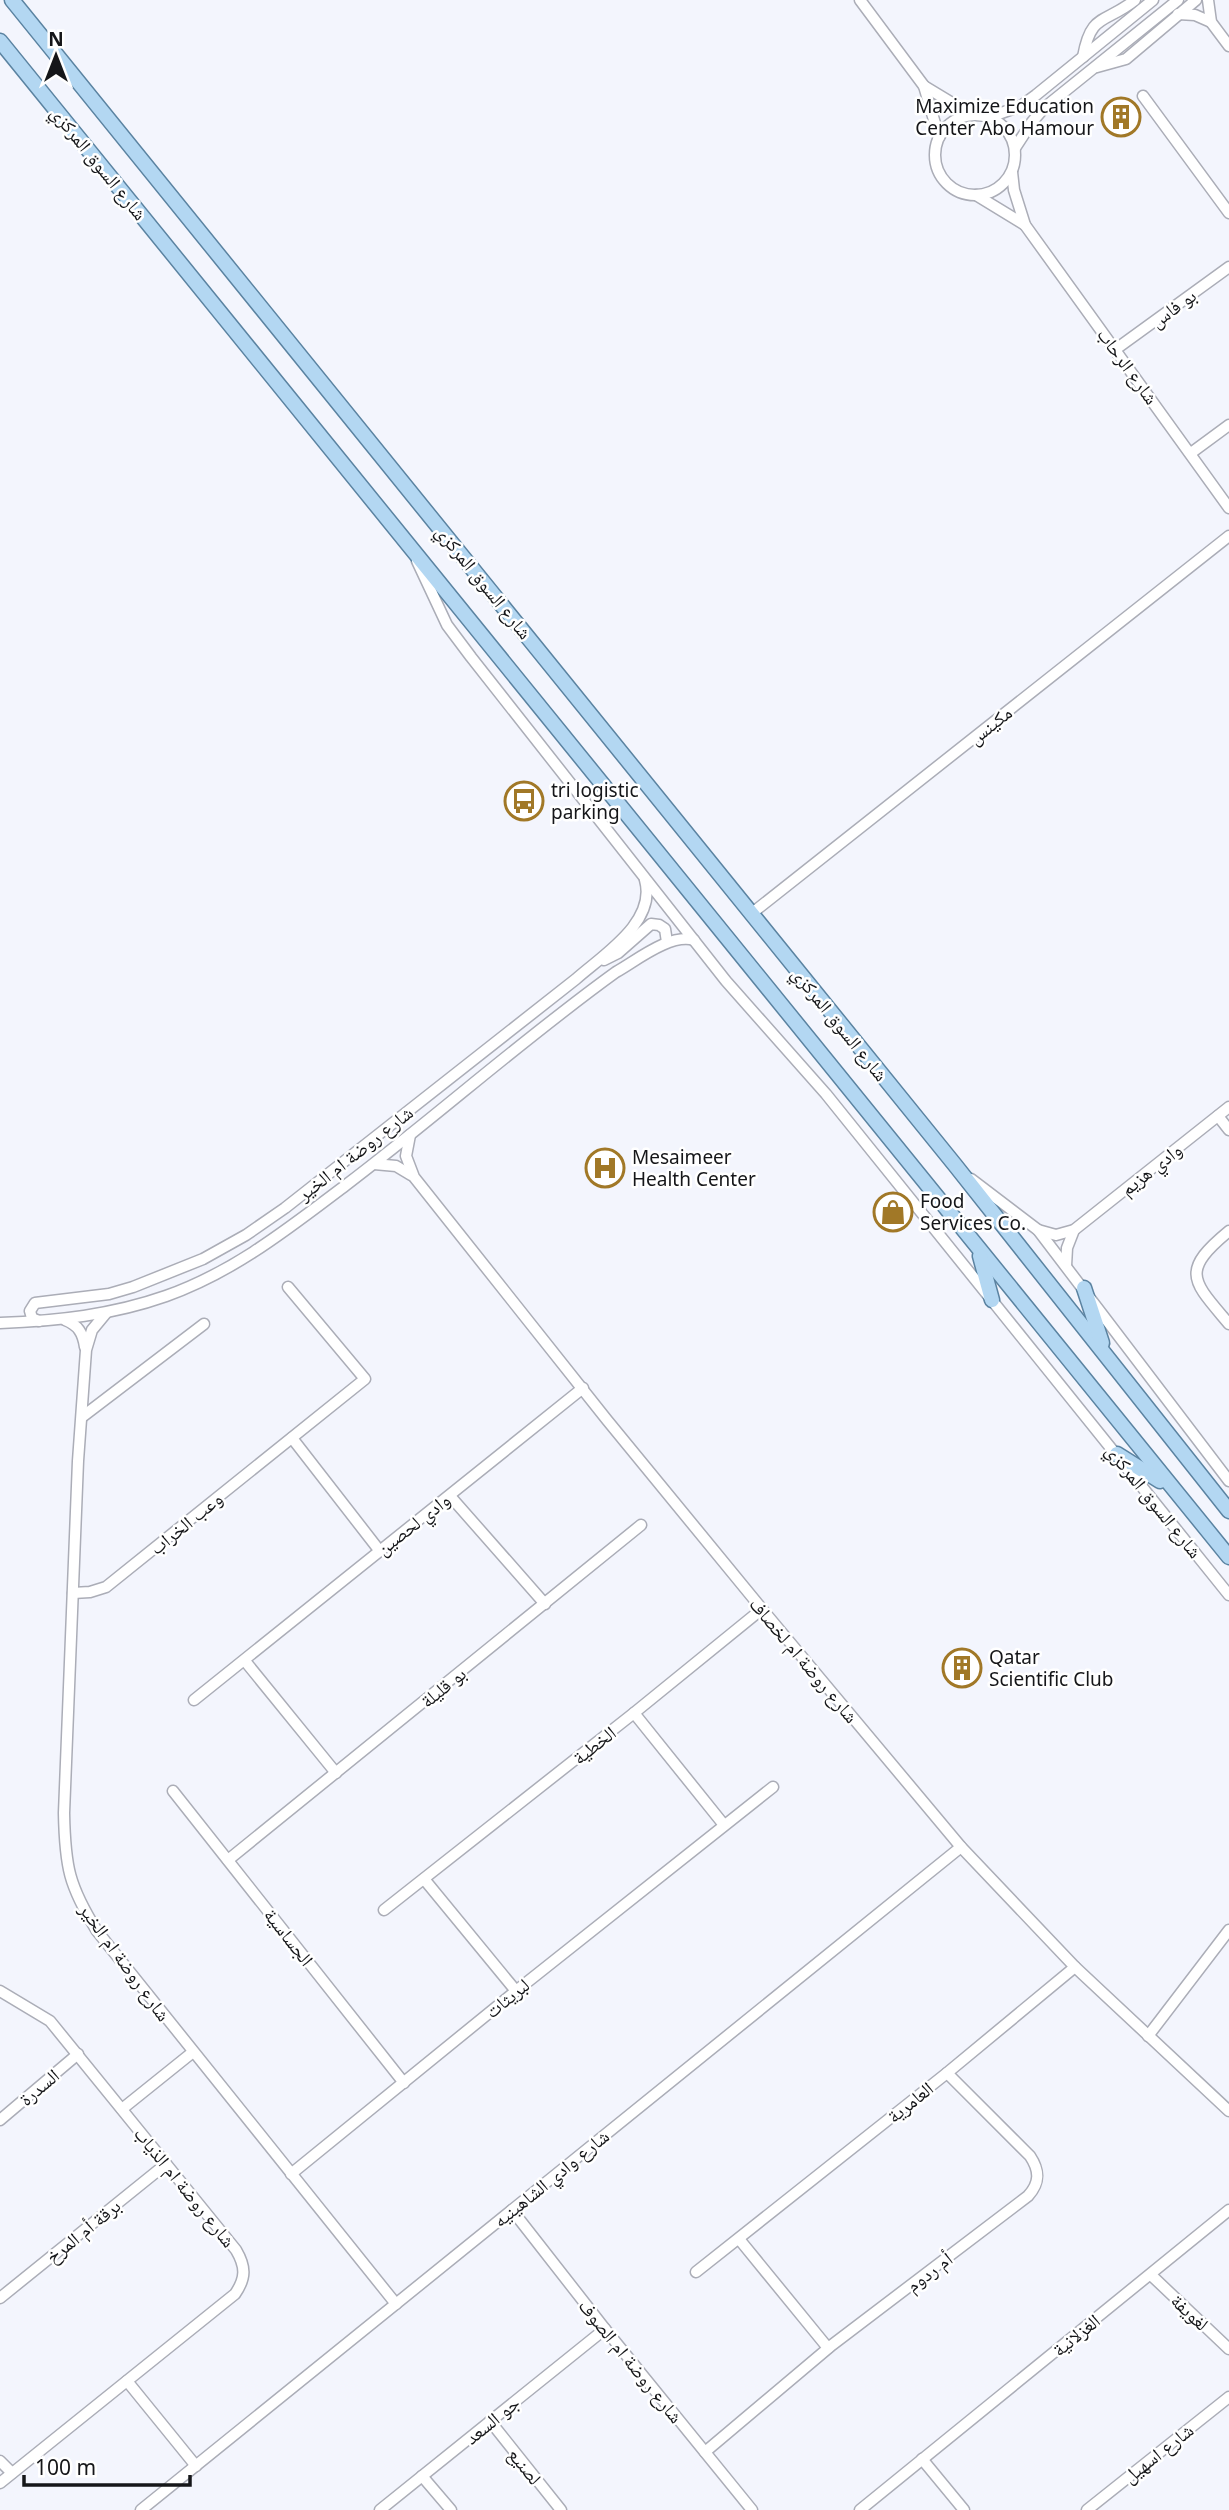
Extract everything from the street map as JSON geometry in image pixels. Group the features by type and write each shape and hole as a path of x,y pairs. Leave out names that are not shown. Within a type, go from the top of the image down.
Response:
{"main road":[{"name":"شارع السوق المركزي","path":"12,0 955,1165 1229,1511"},
{"name":"شارع السوق المركزي","path":"0,41 1170,1488 1229,1557"},
{"path":"979,1251 992,1300"},
{"path":"1084,1288 1104,1351"},
{"path":"1117,1454 1170,1488"}],"street":[{"path":"860,0 924,86 939,137"},
{"path":"1083,57 1088,34 1094,24 1122,11 1135,0"},
{"path":"990,117 1011,135 1015,148 1012,172 997,189 976,195 962,193 950,187 936,164 935,150 939,137 953,121 972,115 990,117 1021,106 1153,0"},
{"path":"1015,148 1031,122 1044,108 1178,0"},
{"path":"1095,67 1126,59 1196,0"},
{"path":"1208,0 1211,22 1229,47"},
{"path":"1178,15 1195,15 1211,22"},
{"path":"924,86 972,115"},
{"path":"1143,96 1229,213"},
{"name":"شارع الرحاب","path":"1012,172 1025,225 1229,508"},
{"name":"شارع الرحاب","path":"976,195 1025,225"},
{"name":"بو فاس","path":"1116,349 1229,267"},
{"path":"1191,453 1229,425"},
{"name":"مكينس","path":"751,914 1229,536"},
{"name":"شارع السوق المركزي","path":"411,546 447,625 644,878 726,981 826,1094 1229,1595"},
{"name":"شارع روضة ام الخير","path":"644,878 647,898 640,917 626,935 285,1208 246,1235 192,1264 108,1294 35,1303 30,1311 32,1318 39,1321 64,1320 106,1313 169,1295 223,1270 274,1240 601,983 667,942 679,938 694,940"},
{"path":"593,964 618,953 651,925 659,925 665,929 667,942"},
{"name":"وادي هزيم","path":"1074,1230 1229,1107"},
{"path":"1218,1116 1229,1130"},
{"name":"شارع روضة ام لخصاف","path":"410,1135 406,1156 414,1177 762,1609 961,1847 1075,1967 1229,2111"},
{"path":"374,1164 396,1166 414,1177"},
{"name":"شارع السوق المركزي","path":"955,1165 1038,1230 1229,1481"},
{"path":"1038,1230 1056,1235 1074,1230"},
{"path":"1066,1266 1067,1248 1074,1230"},
{"path":"1229,1231 1203,1254 1197,1267 1197,1278 1202,1292 1229,1324"},
{"name":"وعب الخراب","path":"73,1593 106,1587 365,1379 288,1287"},
{"name":"شارع روضة ام الخير","path":"106,1313 92,1330 86,1350 64,1813 69,1879 97,1931 396,2304"},
{"path":"64,1320 75,1324 79,1329 86,1350"},
{"path":"0,1323 39,1321"},
{"path":"82,1417 204,1324"},
{"name":"وادي لحصين","path":"194,1700 583,1388"},
{"path":"292,1438 379,1549"},
{"path":"450,1496 545,1604"},
{"name":"بو قليلة","path":"228,1860 641,1525"},
{"name":"الخطية","path":"384,1910 762,1609"},
{"path":"245,1661 335,1773"},
{"path":"634,1713 723,1825"},
{"name":"لبريثات","path":"291,2174 773,1787"},
{"name":"الجساسية","path":"173,1791 404,2083"},
{"name":"شارع وادي الشاهينيه","path":"141,2510 961,1847"},
{"path":"424,1879 516,1991"},
{"path":"1148,2036 1229,1930"},
{"name":"العامرية","path":"696,2273 1075,1967"},
{"name":"شارع روضة ام الذياب","path":"0,1991 50,2021 236,2250 243,2262 245,2274 235,2294 0,2483"},
{"name":"شارع روضة ام الذياب","path":"122,2109 193,2052"},
{"name":"السدرة","path":"0,2120 78,2054"},
{"name":"أم ردوم","path":"705,2452 830,2347 1037,2187 1037,2167 1030,2156 947,2073"},
{"name":"برقة أم المرخ","path":"0,2298 166,2164"},
{"name":"شارع روضة ام الصوف","path":"512,2210 752,2510"},
{"name":"الغزلانية","path":"860,2510 1229,2210"},
{"path":"741,2237 830,2347"},
{"name":"لغويفة","path":"1151,2275 1229,2348"},
{"name":"جو السعد","path":"380,2510 605,2329"},
{"path":"127,2381 196,2466"},
{"name":"شارع اسهيل","path":"1087,2510 1229,2397"},
{"name":"لصنيع","path":"490,2421 561,2510"},
{"path":"922,2459 964,2510"},
{"path":"0,2461 12,2473"},
{"path":"422,2476 451,2510"}],"place":[{"name":"Maximize Education Center Abo Hamour","path":"1121,117"},
{"name":"tri logistic parking","path":"524,801"},
{"name":"Mesaimeer Health Center","path":"605,1168"},
{"name":"Food Services Co.","path":"893,1212"},
{"name":"Qatar Scientific Club","path":"962,1668"}]}
